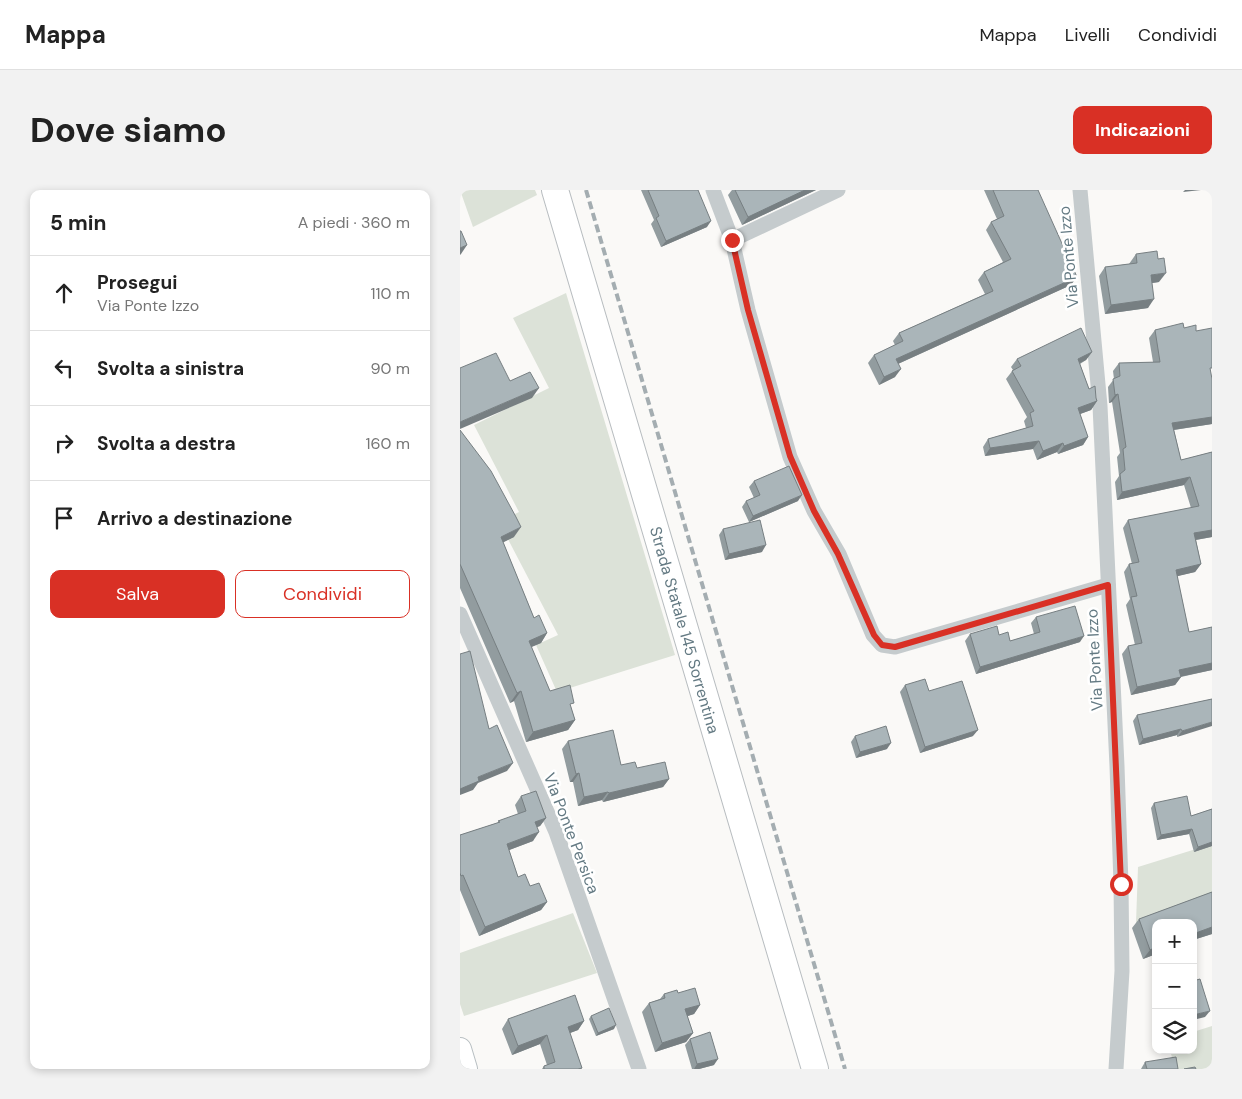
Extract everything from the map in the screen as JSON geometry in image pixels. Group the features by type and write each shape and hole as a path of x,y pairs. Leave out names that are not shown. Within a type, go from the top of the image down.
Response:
{"highway":[{"name":"Strada Statale 145 Sorrentina","path":"555,190 815,1069"}],"main road":[{"path":"460,1049 466,1069"}],"street":[{"path":"713,190 732,240 748,310 790,456 814,511 838,554 874,635 882,645 895,647 1108,585"},
{"path":"732,240 838,190"},
{"name":"Via Ponte Izzo","path":"1080,190 1100,406 1116,756 1122,971 1116,1069"},
{"name":"Via Ponte Persica","path":"460,614 556,832 639,1069"}],"shaded area":[{"path":"460,190 535,190 537,195 473,227"},
{"path":"566,293 675,655 557,692 536,645 558,635 499,522 519,512 474,425 549,388 513,318"},
{"path":"1212,844 1212,898 1136,923 1138,867"},
{"path":"573,913 597,973 464,1016 460,1004 460,953"},
{"path":"1212,1026 1212,1069 1175,1069 1171,1054 1197,1054 1197,1031"}],"building":[{"path":"648,190 698,190 711,221 666,241 656,218 659,216"},
{"path":"735,190 805,190 748,217"},
{"path":"993,190 1038,190 1077,277 896,359 901,369 884,377 874,355 903,341 899,333 993,291 984,272 1011,259 991,222 1004,216"},
{"path":"460,231 467,245 460,248"},
{"path":"1157,251 1158,259 1164,258 1166,273 1151,275 1154,299 1111,305 1105,267 1137,263 1136,254"},
{"path":"1183,323 1184,328 1196,325 1196,331 1212,328 1212,368 1210,368 1212,379 1212,417 1172,423 1181,460 1212,452 1212,530 1194,533 1201,564 1176,570 1189,632 1212,627 1212,663 1179,670 1181,677 1137,687 1128,646 1142,643 1131,597 1137,596 1129,564 1139,562 1128,520 1199,506 1190,477 1122,492 1120,474 1125,470 1123,449 1126,447 1118,394 1115,395 1113,379 1120,376 1119,363 1160,362 1155,330"},
{"path":"1081,328 1092,352 1078,359 1089,389 1095,386 1097,401 1078,408 1088,437 1064,446 1063,443 1043,451 1039,441 990,448 988,439 1033,426 1030,413 1034,411 1012,371 1021,366 1017,359"},
{"path":"496,353 510,381 530,372 539,388 460,422 460,368"},
{"path":"460,430 491,471 521,527 501,537 534,618 539,615 547,633 529,641 550,691 570,685 574,703 570,704 575,720 533,732 521,691 517,693 460,564"},
{"path":"789,466 802,495 753,516 746,501 760,495 754,481"},
{"path":"760,520 766,545 729,554 723,529"},
{"path":"1075,606 1084,636 980,667 970,634 997,626 999,635 1008,632 1010,641 1040,632 1036,617"},
{"path":"470,651 489,729 497,725 513,763 478,777 479,781 460,789 460,654"},
{"path":"925,679 929,691 962,681 978,730 925,747 905,685"},
{"path":"1212,699 1212,722 1182,731 1181,729 1143,739 1137,715"},
{"path":"886,726 891,743 860,752 855,736"},
{"path":"613,730 621,765 635,762 637,768 665,762 669,779 584,797 579,773 576,774 568,741"},
{"path":"536,791 546,818 535,822 539,832 507,844 518,877 525,874 530,886 539,883 547,902 485,927 463,875 461,876 460,873 460,835 526,811 521,796"},
{"path":"1187,796 1191,816 1212,809 1212,842 1198,847 1192,829 1161,835 1154,803"},
{"path":"1212,892 1212,927 1197,933 1197,919 1152,919 1152,949 1150,950 1139,919"},
{"path":"1200,979 1210,1011 1197,1014 1197,1009 1197,980"},
{"path":"695,988 700,1005 685,1009 693,1033 662,1043 649,1003 665,998 664,994 677,990 678,993"},
{"path":"575,995 584,1021 568,1027 582,1068 544,1069 544,1066 555,1062 547,1035 518,1046 508,1019"},
{"path":"609,1008 616,1025 598,1033 591,1016"},
{"path":"710,1032 718,1059 697,1064 690,1039"},
{"path":"1176,1057 1178,1069 1147,1069 1145,1062"}],"railway":[{"path":"586,190 845,1069"}],"route":[{"path":"732,240 748,310 790,456 814,511 838,554 874,635 882,645 895,647 1108,585 1121,884"}]}
